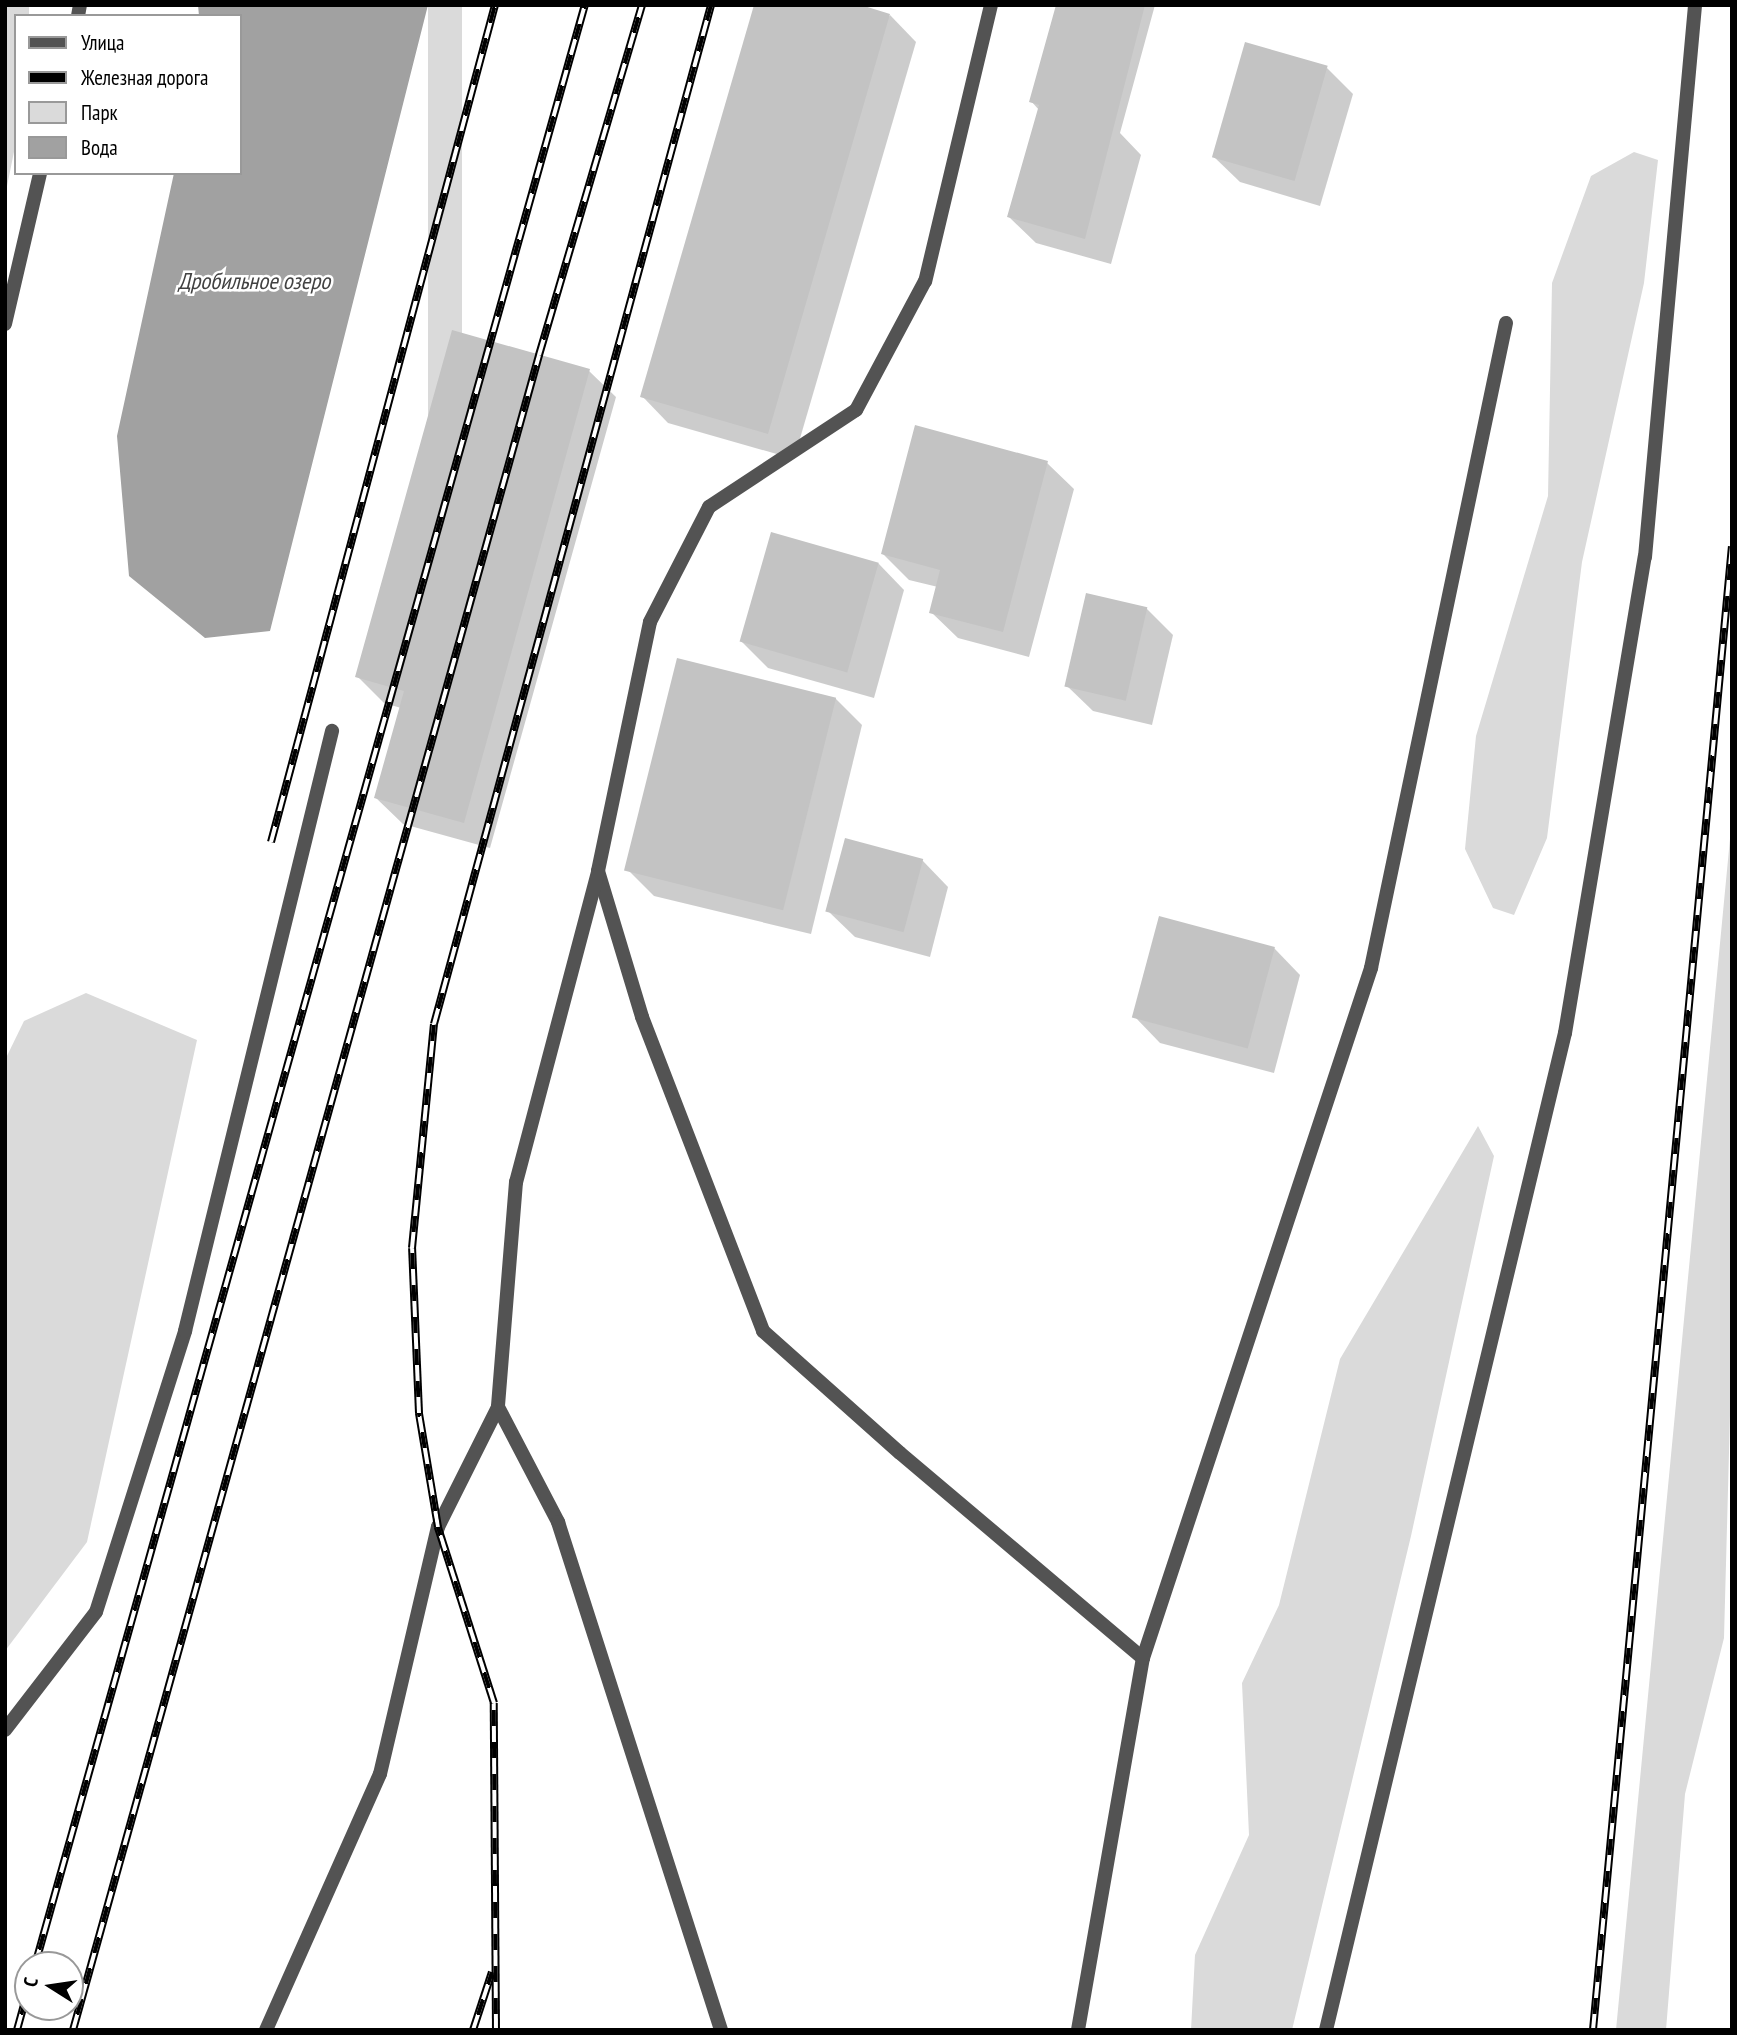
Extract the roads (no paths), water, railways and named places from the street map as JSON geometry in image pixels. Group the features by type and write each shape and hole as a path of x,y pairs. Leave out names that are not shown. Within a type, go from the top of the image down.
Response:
{"street":[{"path":"266,2030 380,1774 438,1527 498,1407 516,1182 598,871 650,622 709,507 856,410 925,281 991,5"},
{"path":"1326,2030 1565,1033 1645,557 1695,5"},
{"path":"5,324 40,175"},
{"path":"1078,2030 1143,1658 1371,968 1506,323"},
{"path":"5,1730 96,1612 185,1331 332,732"},
{"path":"598,871 642,1017 763,1331 900,1453 1143,1658"},
{"path":"498,1407 558,1521 721,2030"}],"water":[{"name":"Дробильное озеро","path":"198,5 428,5 270,631 205,638 129,576 117,436 174,175 242,175 242,14 199,14"}],"railway":[{"path":"271,842 495,5"},
{"path":"39,1951 585,5"},
{"path":"73,2030 539,355 642,5"},
{"path":"496,2030 494,1703 438,1527 419,1413 412,1248 434,1024 711,5"},
{"path":"1593,2030 1732,546"},
{"path":"473,2030 492,1972"},
{"path":"17,2030 19,2021"}]}
